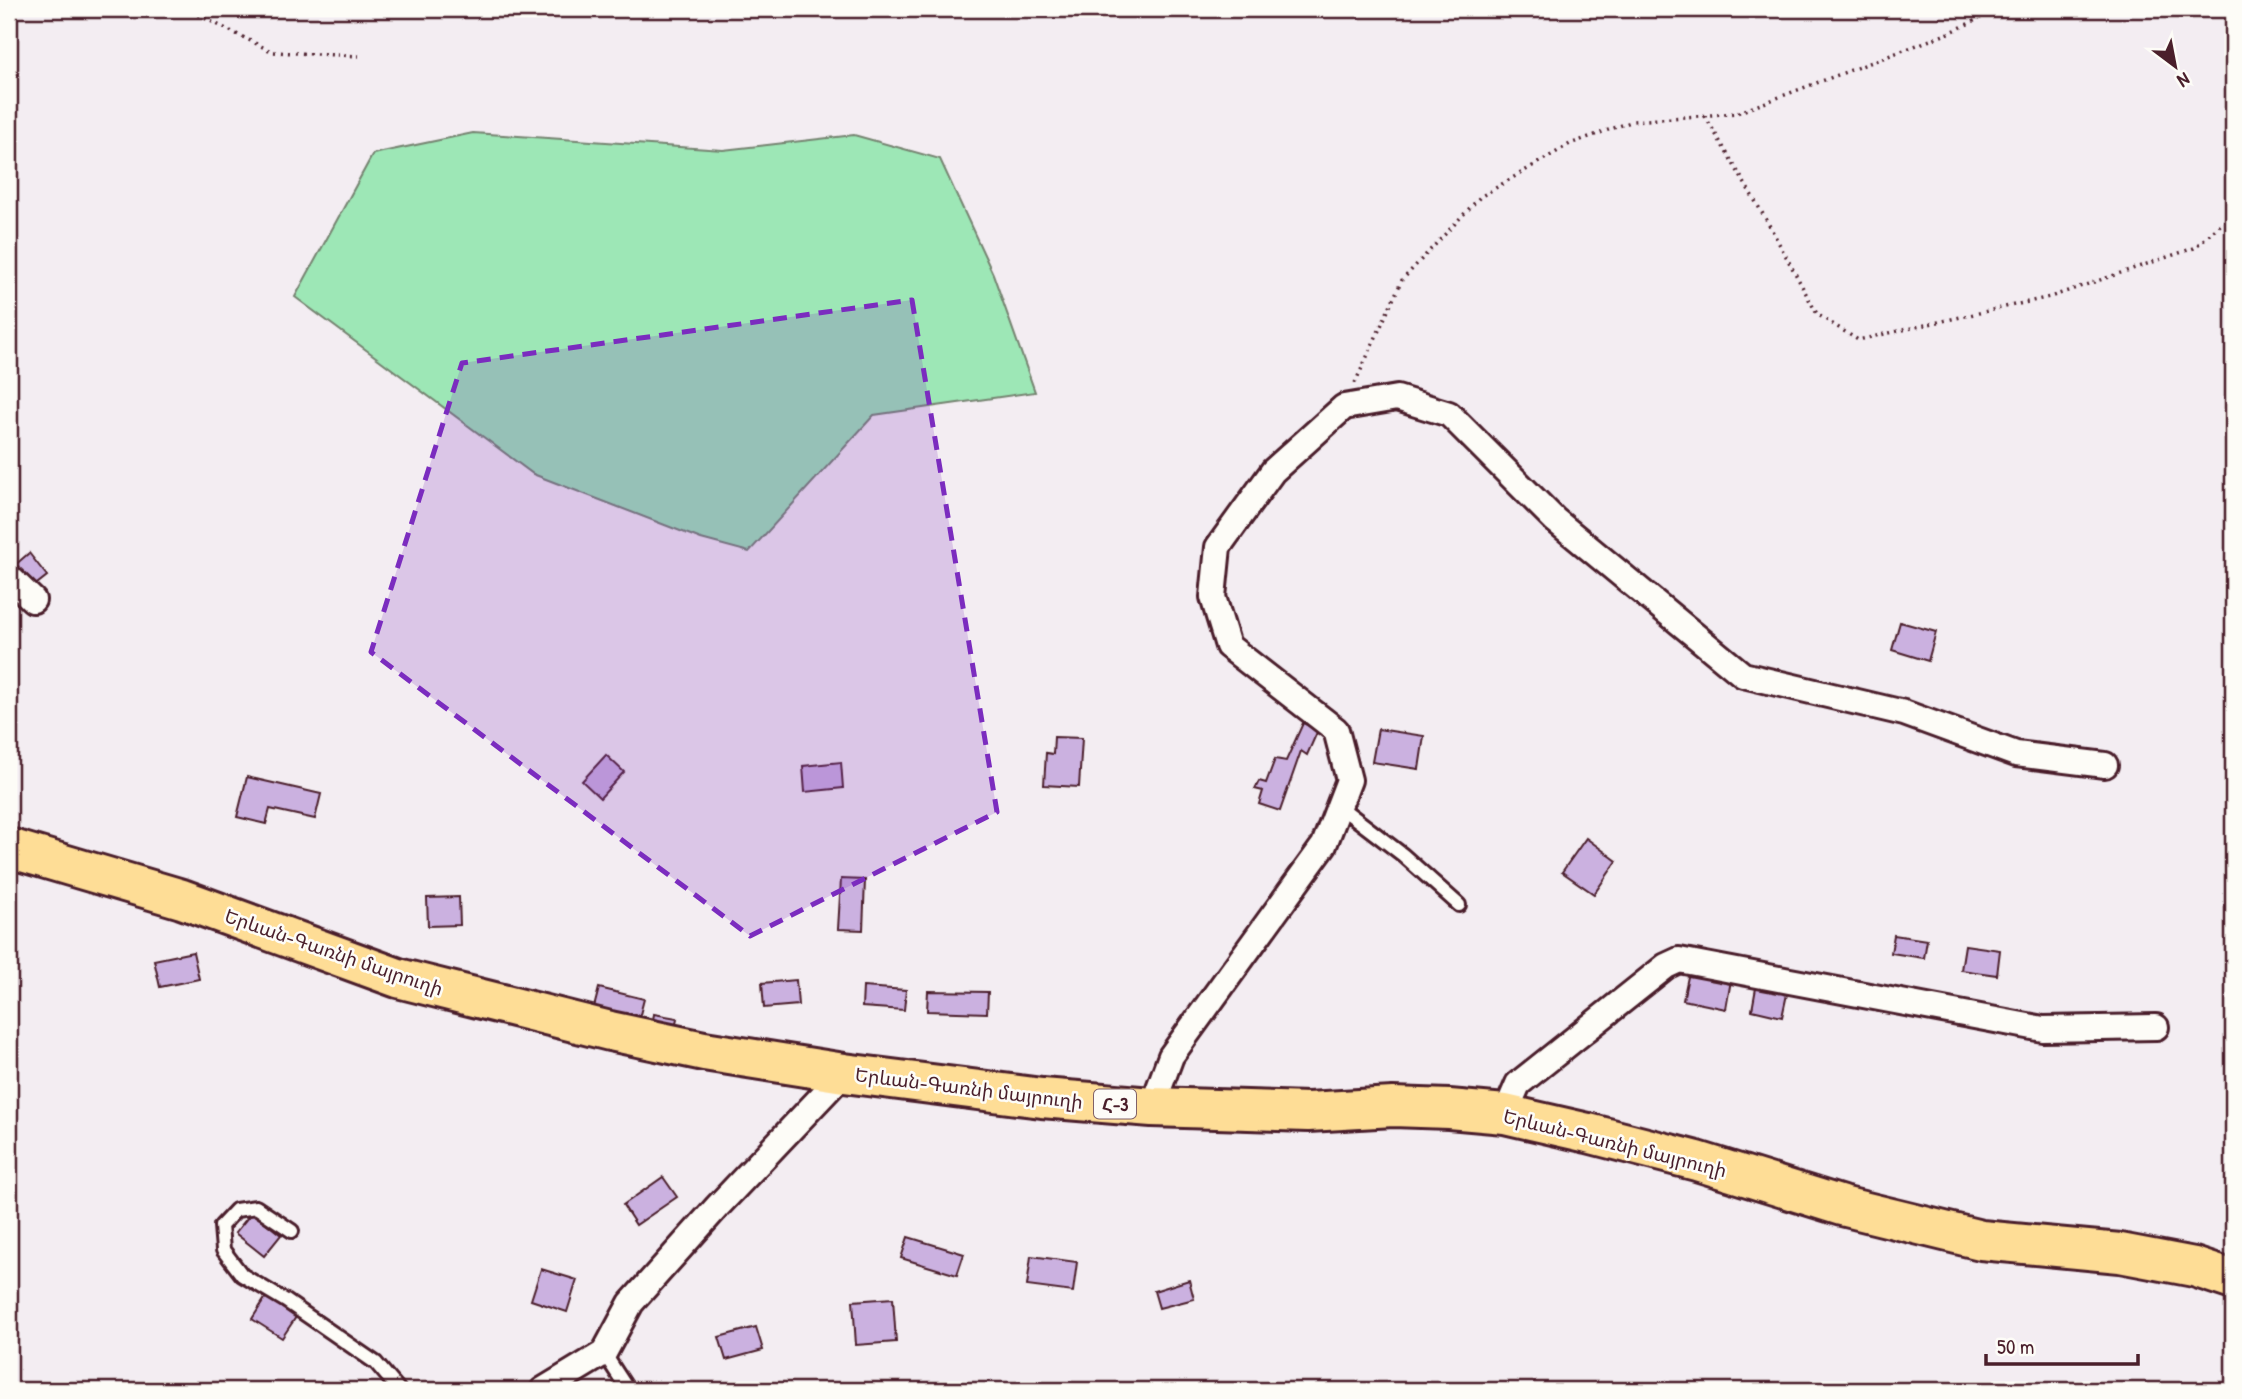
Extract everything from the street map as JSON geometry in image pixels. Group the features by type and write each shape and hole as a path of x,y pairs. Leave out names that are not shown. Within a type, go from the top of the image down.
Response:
{"main road":[{"name":"Երևան-Գառնի մայրուղի","path":"9,848 182,900 398,978 610,1031 705,1051 844,1073 1042,1098 1152,1107 1308,1112 1393,1107 1505,1114 1672,1155 1842,1206 1981,1240 2120,1253 2193,1267 2233,1280"}],"street":[{"path":"1152,1107 1171,1056 1324,845 1349,780 1336,730 1228,646 1213,597 1218,547 1273,471 1344,407 1397,398 1449,414 1555,520 1743,675 1904,713 2016,754 2105,765"},
{"path":"9,577 33,600"},
{"path":"1505,1114 1518,1084 1666,966 1679,960 2043,1030 2156,1027"},
{"path":"543,1390 604,1353 631,1303 717,1207 844,1073"}],"lane":[{"path":"1339,806 1403,856 1459,905"},
{"path":"292,1231 256,1207 236,1210 222,1226 223,1250 242,1275 286,1301 376,1363 399,1390"},
{"path":"604,1353 628,1390"}],"path":[{"path":"186,9 273,52 359,55"},
{"path":"1344,407 1402,280 1479,197 1570,144 1633,121 1737,113 1949,33 1999,9"},
{"path":"1705,116 1817,314 1858,340 2063,293 2194,248 2233,214"}],"highlighted area":[{"path":"912,300 997,812 750,936 371,652 462,363"}],"green space":[{"path":"473,133 723,150 854,135 940,159 993,274 1035,392 874,415 749,552 701,539 533,474 295,297 373,154"}],"building":[{"path":"29,553 47,576 33,587 15,565"},
{"path":"1900,622 1936,632 1928,661 1892,650"},
{"path":"1303,723 1318,730 1307,755 1301,751 1280,811 1259,804 1263,791 1255,789 1259,781 1266,783 1275,759 1286,761"},
{"path":"1378,729 1424,736 1419,769 1372,762"},
{"path":"1054,737 1082,738 1079,787 1044,785 1046,753 1053,754"},
{"path":"606,755 624,772 600,798 582,781"},
{"path":"841,762 843,788 805,792 803,766"},
{"path":"247,777 321,794 315,819 270,809 266,824 237,817"},
{"path":"1586,838 1617,861 1594,894 1562,872"},
{"path":"841,879 865,880 863,930 838,929"},
{"path":"459,897 460,925 428,926 427,898"},
{"path":"1894,935 1927,940 1924,958 1891,953"},
{"path":"1965,945 2000,950 1997,975 1961,970"},
{"path":"193,952 199,979 160,987 154,960"},
{"path":"1689,972 1731,980 1726,1009 1683,1000"},
{"path":"796,980 798,1005 764,1008 762,983"},
{"path":"863,987 906,990 904,1010 862,1007"},
{"path":"599,988 644,999 637,1026 592,1015"},
{"path":"1756,988 1787,994 1782,1017 1752,1010"},
{"path":"928,991 988,992 987,1013 927,1011"},
{"path":"654,1014 677,1018 674,1035 651,1031"},
{"path":"663,1177 677,1197 636,1225 623,1205"},
{"path":"252,1212 281,1235 264,1256 235,1233"},
{"path":"908,1237 964,1254 957,1275 901,1258"},
{"path":"1031,1256 1077,1262 1073,1292 1027,1286"},
{"path":"541,1269 577,1280 567,1312 531,1300"},
{"path":"1189,1280 1194,1299 1159,1308 1154,1291"},
{"path":"266,1297 296,1317 282,1338 252,1319"},
{"path":"893,1298 896,1342 856,1345 853,1301"},
{"path":"756,1327 763,1350 726,1360 719,1337"}]}
